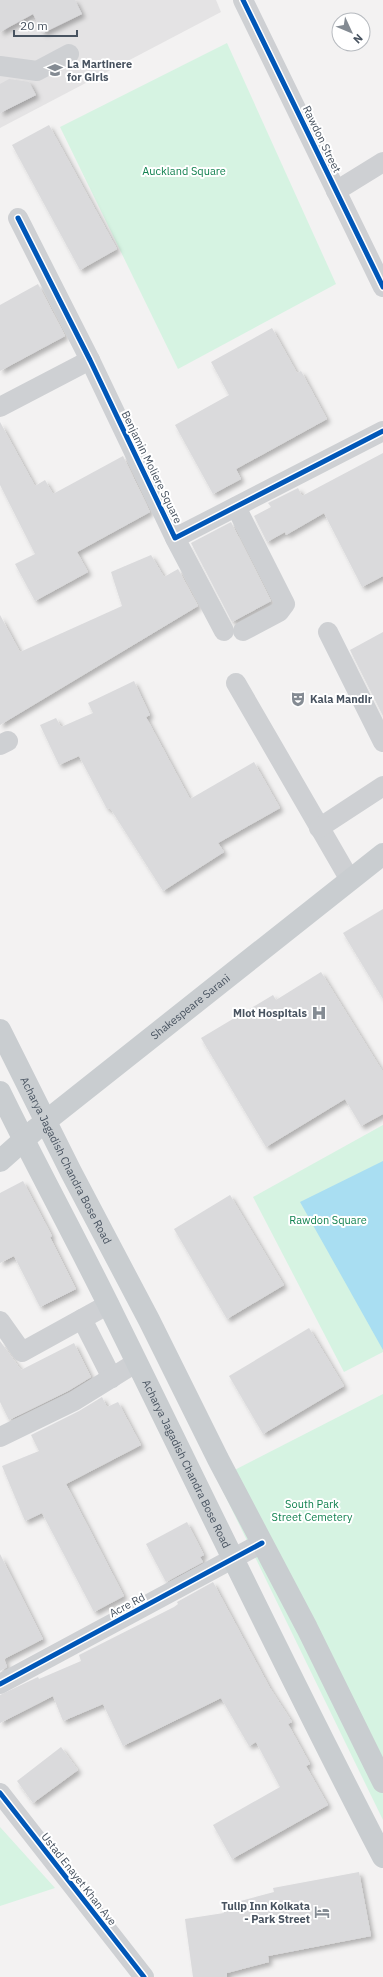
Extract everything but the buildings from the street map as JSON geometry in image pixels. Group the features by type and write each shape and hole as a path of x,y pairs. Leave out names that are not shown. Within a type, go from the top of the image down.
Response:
{"main road":[{"name":"Shakespeare Sarani","path":"0,1161 46,1122 383,854"},
{"name":"Acharya Jagadish Chandra Bose Road","path":"0,1030 71,1172 150,1320 218,1459 307,1628 383,1782"},
{"name":"Acharya Jagadish Chandra Bose Road","path":"0,1092 23,1141 109,1304 313,1723 383,1858"}],"street":[{"name":"Rawdon Street","path":"243,0 383,287"},
{"path":"0,66 37,71 70,54"},
{"path":"336,191 383,162"},
{"name":"Benjamin Moliere Square","path":"18,218 90,360 175,538 383,431"},
{"path":"0,407 90,360"},
{"path":"236,507 285,604 279,612 243,631"},
{"path":"175,538 224,631"},
{"path":"328,632 383,742"},
{"path":"236,683 350,880"},
{"path":"319,828 383,786"},
{"path":"0,1322 22,1352 109,1304"},
{"path":"82,1319 112,1378"},
{"path":"0,1437 74,1400 137,1362"},
{"name":"Acre Rd","path":"0,1684 234,1560 262,1543"},
{"name":"Ustad Enayet Khan Ave","path":"0,1793 144,1977"}],"shaded area":[{"name":"La Martinere for Girls","path":"0,0 216,0 221,12 0,128"}],"green space":[{"name":"Auckland Square","path":"227,43 336,284 178,369 60,127"},
{"name":"Rawdon Square","path":"383,1125 383,1352 344,1372 253,1197"},
{"name":"South Park Street Cemetery","path":"383,1394 383,1820 217,1479"},
{"path":"0,1827 55,1888 0,1906"}],"water":[{"path":"383,1161 383,1350 300,1202"}],"cycle path":[{"path":"243,0 383,287"},
{"path":"18,218 90,360 175,538 383,431"},
{"path":"0,1684 262,1543"},
{"path":"0,1793 144,1977"}],"place":[{"name":"La Martinere for Girls","path":"55,70"},
{"name":"Kala Mandir","path":"298,699"},
{"name":"Miot Hospitals","path":"319,1013"},
{"name":"Tulip Inn Kolkata - Park Street","path":"322,1912"}]}
